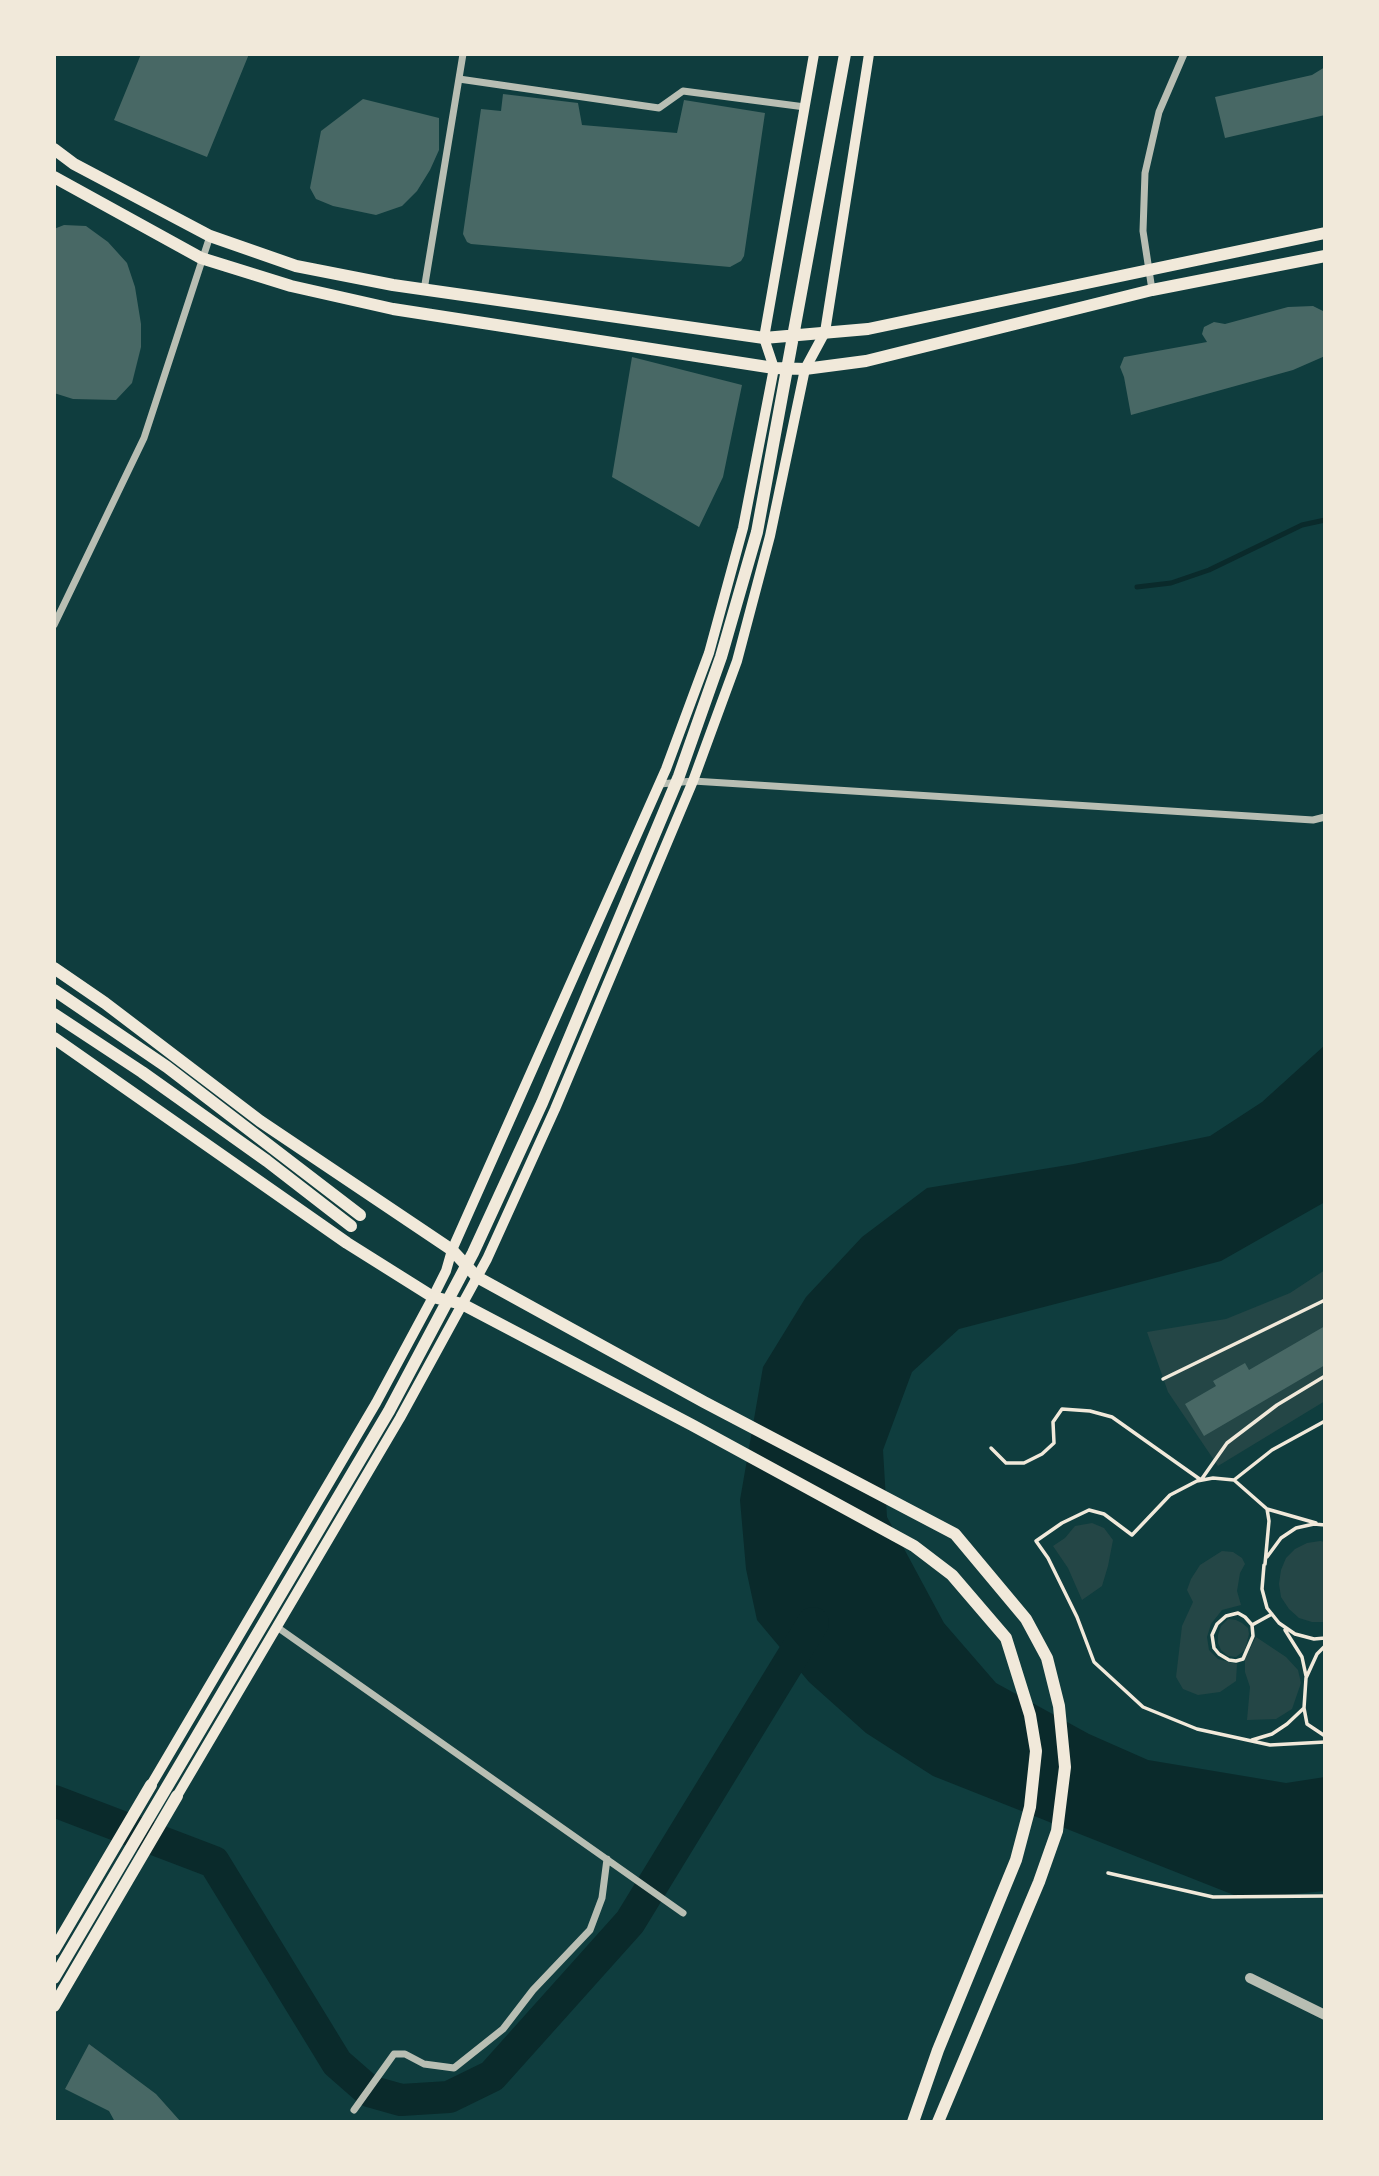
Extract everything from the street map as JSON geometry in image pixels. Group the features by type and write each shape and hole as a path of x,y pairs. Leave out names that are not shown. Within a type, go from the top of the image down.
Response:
{"main road":[{"path":"54,1950 376,1403 433,1297 660,784 709,653 743,528 774,368 764,338 814,54"},
{"path":"54,1978 389,1411 473,1253 542,1103 679,776 721,657 757,532 845,54"},
{"path":"54,2006 400,1418 477,1277 555,1109 693,781 737,661 770,536 804,369 825,332 869,54"},
{"path":"54,149 74,164 209,236 296,266 424,290 764,338 867,329 1325,233"},
{"path":"54,177 201,258 290,286 393,309 774,368 804,369 866,360 1152,290 1325,257"},
{"path":"54,968 105,1003 260,1121 452,1250 477,1277 704,1402 955,1534 1026,1619 1047,1658 1059,1706 1065,1767 1057,1831 1043,1871 938,2122"},
{"path":"54,990 167,1068 360,1215"},
{"path":"54,1014 142,1072 267,1161 351,1226"},
{"path":"54,1038 347,1243 433,1297 462,1304 915,1546 952,1575 1006,1638 1030,1715 1036,1751 1030,1807 1016,1860 938,2050 912,2122"}],"street":[{"path":"424,290 463,54"},
{"path":"1152,290 1143,231 1145,173 1159,112 1184,54"},
{"path":"459,79 659,108 683,91 805,107"},
{"path":"54,625 144,439 209,236"},
{"path":"660,784 693,781 1313,820 1325,817"},
{"path":"277,1627 683,1913"},
{"path":"354,2110 394,2054 405,2054 424,2064 454,2068 503,2029 533,1990 590,1930 602,1898 607,1859"},
{"path":"1250,1978 1325,2015"}],"path":[{"path":"1163,1378 1325,1300"},
{"path":"1201,1480 1227,1443 1277,1405 1325,1376"},
{"path":"991,1448 1006,1463 1024,1463 1042,1454 1054,1443 1053,1422 1062,1409 1090,1411 1112,1417 1201,1480"},
{"path":"1234,1480 1272,1450 1325,1421"},
{"path":"1323,1525 1267,1509 1234,1480 1213,1479 1201,1480 1171,1495 1132,1535 1104,1514 1089,1510 1062,1523 1036,1541 1048,1558 1077,1617 1094,1662 1143,1707 1196,1730 1270,1745 1325,1742"},
{"path":"1267,1509 1269,1521 1262,1589 1267,1608 1293,1640 1302,1657 1306,1678 1304,1708 1307,1724 1325,1736"},
{"path":"1265,1564 1269,1553 1281,1538 1296,1528 1323,1525"},
{"path":"1238,1613 1252,1625 1253,1636 1243,1659 1229,1660 1214,1648 1212,1635 1217,1624 1226,1616 1238,1613"},
{"path":"1252,1625 1272,1614"},
{"path":"1282,1625 1295,1634 1314,1639 1325,1638"},
{"path":"1306,1678 1317,1654 1325,1646"},
{"path":"1250,1741 1272,1734 1304,1708"},
{"path":"1108,1873 1213,1897 1325,1896"}],"shaded area":[{"path":"1325,1045 1325,1202 1221,1261 959,1329 912,1372 883,1450 887,1517 944,1623 996,1683 1089,1734 1148,1760 1286,1783 1325,1777 1325,1891 1244,1899 933,1776 866,1733 809,1682 757,1620 746,1569 740,1500 763,1367 806,1297 862,1237 927,1188 1074,1164 1210,1136 1262,1102"},
{"path":"1325,1270 1325,1401 1218,1466 1168,1392 1147,1332 1226,1319 1290,1293"},
{"path":"1092,1523 1104,1528 1113,1540 1102,1586 1082,1600 1068,1568 1053,1546 1065,1538 1075,1526"},
{"path":"1325,1542 1325,1622 1312,1622 1299,1618 1289,1609 1281,1597 1279,1584 1286,1558 1307,1543"},
{"path":"1222,1551 1233,1552 1242,1558 1245,1564 1240,1573 1237,1591 1241,1605 1222,1610 1211,1624 1207,1637 1209,1650 1218,1659 1237,1664 1236,1681 1220,1692 1198,1695 1183,1689 1176,1677 1182,1626 1193,1602 1187,1590 1200,1565"},
{"path":"1228,1619 1236,1620 1248,1628 1245,1650 1236,1657 1228,1656 1218,1643 1221,1626"},
{"path":"1256,1637 1286,1657 1298,1670 1301,1683 1292,1709 1276,1719 1247,1720 1250,1687 1245,1672 1245,1658"}],"building":[{"path":"141,54 249,54 207,157 114,120"},
{"path":"1325,67 1325,115 1225,138 1215,97 1312,75"},
{"path":"503,94 578,103 582,125 677,133 684,100 765,113 744,256 741,261 730,267 467,242 463,234 481,109 501,111"},
{"path":"363,99 439,118 439,150 417,191 402,206 376,215 333,206 316,199 310,188 321,131"},
{"path":"64,225 86,226 108,242 127,263 135,287 141,324 141,347 132,383 116,400 73,399 54,393 54,229"},
{"path":"1313,306 1325,312 1325,356 1293,370 1131,415 1120,367 1124,357 1207,342 1202,334 1204,327 1214,322 1225,324 1288,307"},
{"path":"632,357 742,385 723,477 699,527 612,477"},
{"path":"1325,1326 1325,1365 1204,1436 1185,1404 1216,1386 1213,1381 1245,1363 1249,1370"},
{"path":"89,2044 156,2094 181,2122 115,2122 109,2111 65,2089"}],"waterway":[{"path":"1137,587 1171,583 1209,570 1302,525 1325,520"},
{"path":"54,1801 214,1862 337,2063 369,2091 401,2100 449,2097 492,2076 630,1922 813,1623"}]}
